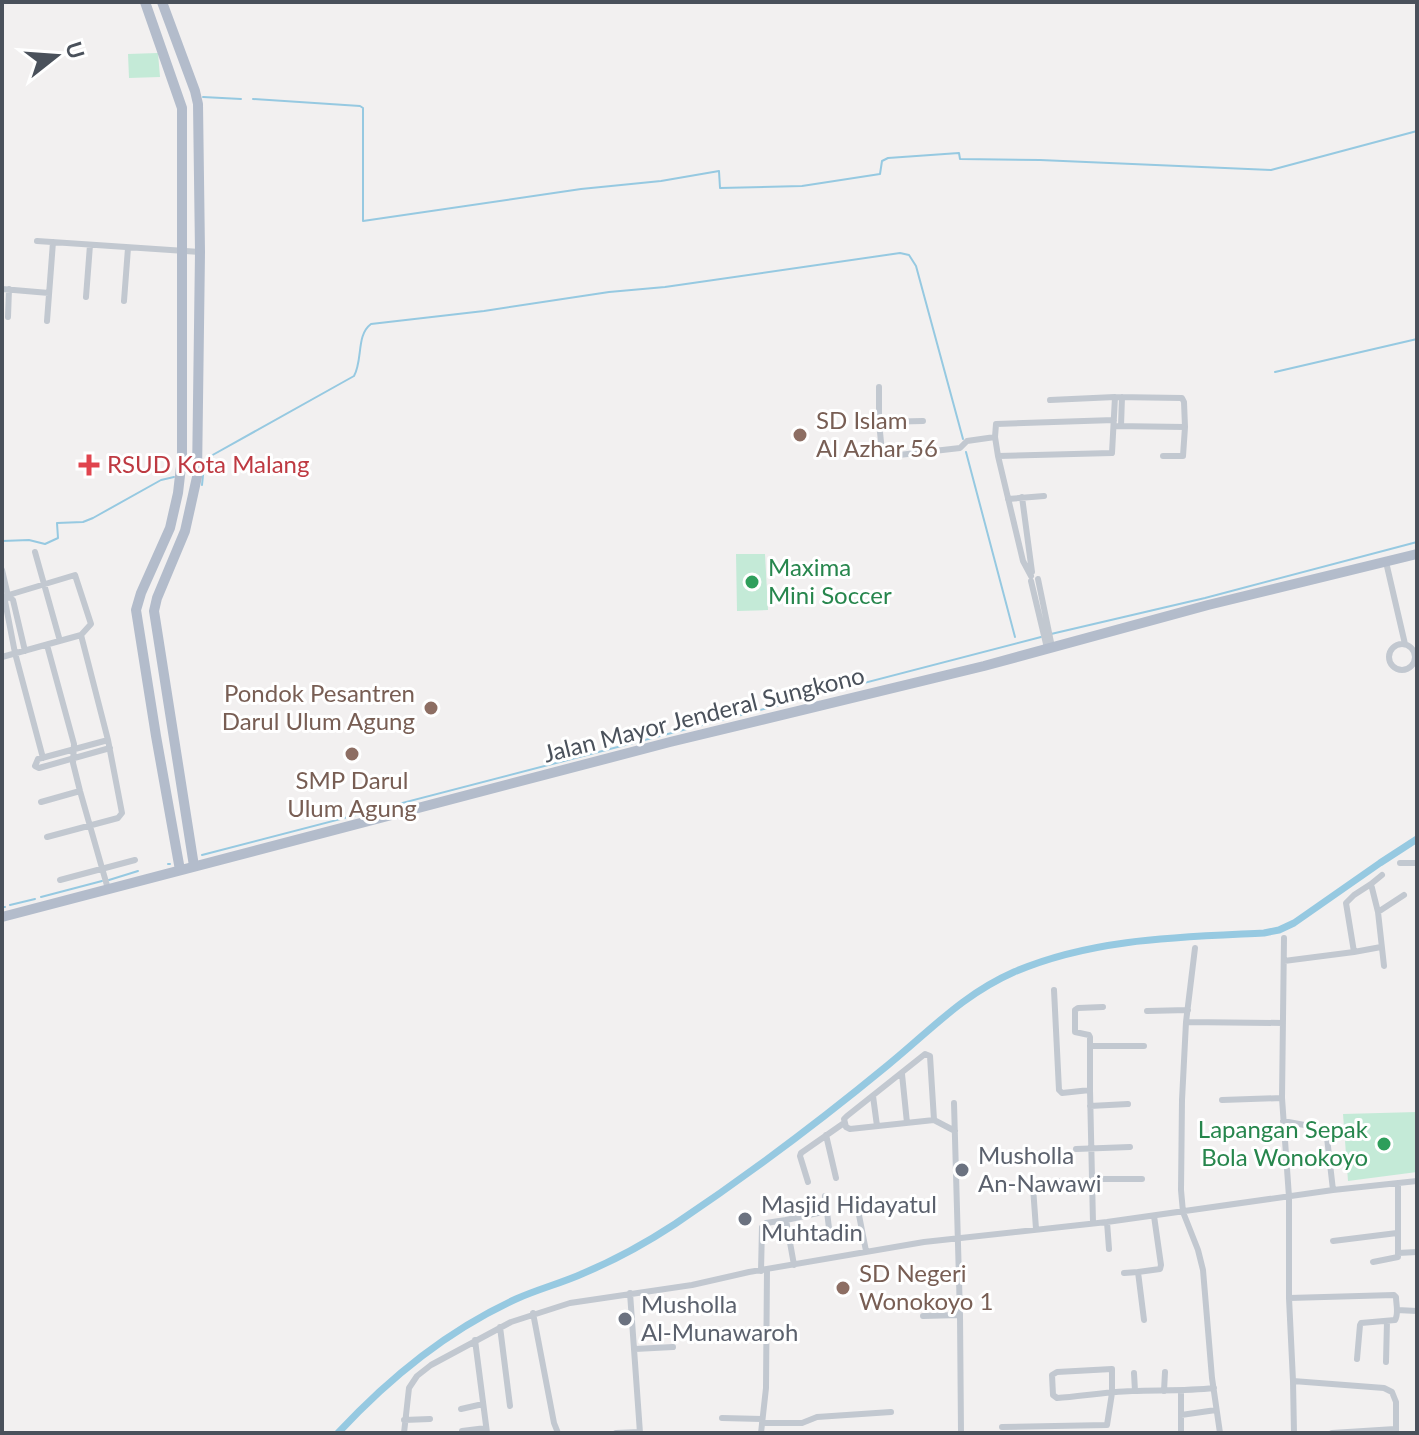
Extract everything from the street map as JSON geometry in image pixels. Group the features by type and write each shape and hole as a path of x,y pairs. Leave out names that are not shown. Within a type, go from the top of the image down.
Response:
{"main road":[{"path":"145,2 182,108 182,458 170,528 136,610 180,870"},
{"path":"162,2 198,104 198,467 185,531 154,611 194,866"},
{"path":"170,528 185,531"},
{"name":"Jalan Mayor Jenderal Sungkono","path":"2,917 655,746 950,674 1048,639 1208,605 1417,554"}],"street":[{"path":"37,241 200,252"},
{"path":"47,321 53,242"},
{"path":"86,297 90,245"},
{"path":"124,301 128,248"},
{"path":"8,317 6,289 49,293"},
{"path":"879,387 881,449 884,454 960,448 967,441 995,437"},
{"path":"998,456 1112,453 1118,397"},
{"path":"1050,400 1182,398 1185,427 1183,456 1163,456"},
{"path":"879,422 923,421"},
{"path":"1033,578 1023,561 1008,499 998,456 996,424 1185,427"},
{"path":"1008,499 1044,496"},
{"path":"1022,497 1030,564 1048,639"},
{"path":"35,552 60,641"},
{"path":"1386,562 1405,644"},
{"path":"2,570 15,653 43,758"},
{"path":"2,657 81,635 91,624 76,576 5,597"},
{"path":"5,597 13,600 25,651"},
{"path":"47,837 118,818 122,813 109,744 81,635"},
{"path":"1399,644 1412,648 1416,654 1414,665 1404,671 1392,666 1389,660 1389,654 1399,644"},
{"path":"47,645 74,744 73,758 80,791 108,889"},
{"path":"109,744 36,768 35,762 43,758 73,749 109,744"},
{"path":"41,802 80,791"},
{"path":"60,880 135,860"},
{"path":"1400,863 1417,863"},
{"path":"1354,952 1346,903 1382,875"},
{"path":"1371,884 1378,912 1384,966"},
{"path":"1378,912 1404,895"},
{"path":"1284,938 1282,1098 1289,1197 1294,1433"},
{"path":"1284,961 1381,947"},
{"path":"1195,948 1186,1022 1181,1190 1183,1212 1203,1270 1220,1433"},
{"path":"1054,990 1059,1090 1062,1093 1090,1090"},
{"path":"1093,1223 1091,1046 1090,1036 1075,1032 1075,1010 1103,1007"},
{"path":"1147,1011 1188,1010"},
{"path":"1186,1022 1283,1023"},
{"path":"1091,1046 1144,1046"},
{"path":"808,1182 801,1153 844,1123 847,1116 925,1054 930,1056 934,1120"},
{"path":"902,1074 907,1123"},
{"path":"873,1096 877,1126"},
{"path":"1222,1100 1282,1098"},
{"path":"954,1103 961,1433"},
{"path":"1090,1106 1128,1104"},
{"path":"844,1123 850,1129 934,1120 955,1131"},
{"path":"1283,1121 1326,1129 1333,1190"},
{"path":"826,1135 836,1178"},
{"path":"1076,1149 1130,1147"},
{"path":"1092,1179 1142,1179"},
{"path":"1036,1229 1033,1187 1063,1181"},
{"path":"404,1433 409,1388 412,1381 431,1365 500,1327 533,1313 570,1303 692,1285 866,1251 958,1237 1107,1222 1417,1181"},
{"path":"1373,1262 1397,1259 1398,1183"},
{"path":"825,1196 830,1236"},
{"path":"858,1210 866,1251"},
{"path":"761,1433 766,1388 762,1227 766,1223 827,1211"},
{"path":"1124,1273 1160,1269 1154,1216"},
{"path":"786,1220 794,1265"},
{"path":"1107,1222 1109,1249"},
{"path":"1333,1241 1397,1233"},
{"path":"1398,1253 1417,1252"},
{"path":"1138,1272 1144,1320"},
{"path":"616,1433 640,1433 630,1293"},
{"path":"1289,1298 1394,1295 1395,1320 1361,1323 1357,1359"},
{"path":"1397,1310 1417,1311"},
{"path":"533,1313 558,1433"},
{"path":"923,1316 960,1315"},
{"path":"1386,1362 1387,1321"},
{"path":"500,1327 510,1406"},
{"path":"745,1333 766,1332"},
{"path":"462,1431 487,1430 475,1340"},
{"path":"635,1349 673,1347"},
{"path":"1002,1427 1107,1429 1112,1393 1112,1369 1057,1372 1052,1375 1054,1397 1112,1393 1135,1391 1214,1388"},
{"path":"1164,1391 1165,1372"},
{"path":"1134,1373 1135,1391"},
{"path":"1293,1381 1384,1388 1392,1392 1395,1431 1332,1433"},
{"path":"1181,1391 1181,1431"},
{"path":"461,1409 483,1404"},
{"path":"1181,1415 1216,1410"},
{"path":"722,1418 802,1423 817,1417 891,1412"},
{"path":"404,1420 430,1419"}],"green space":[{"path":"158,53 160,77 129,78 128,54"},
{"name":"Maxima Mini Soccer","path":"736,554 765,554 768,610 737,611"},
{"name":"Lapangan Sepak Bola Wonokoyo","path":"1417,1112 1417,1172 1348,1181 1343,1114"}],"waterway":[{"path":"203,97 241,99"},
{"path":"253,99 363,108 363,221 719,171 720,188 802,186 880,174 882,161 888,158 959,153 960,159 1271,170 1417,131"},
{"path":"202,485 204,466 209,457 354,376 361,341 371,324 665,287 900,253 909,255 916,266 963,439"},
{"path":"1275,372 1417,339"},
{"path":"966,452 1015,637"},
{"path":"2,541 29,540 45,544 58,538 57,523 83,522 161,480 174,477"},
{"path":"1051,634 1205,598 1417,542"},
{"path":"202,855 1041,637"},
{"path":"338,1433 399,1375 467,1325 516,1299 619,1257 702,1205 810,1127 948,1014 995,981 1044,961 1106,946 1279,930 1294,923 1417,839"},
{"path":"109,880 138,871"},
{"path":"41,897 102,881"},
{"path":"10,905 35,899"}],"place":[{"name":"SD Islam Al Azhar 56","path":"800,435"},
{"name":"RSUD Kota Malang","path":"89,465"},
{"name":"Maxima Mini Soccer","path":"752,582"},
{"name":"Pondok Pesantren Darul Ulum Agung","path":"431,708"},
{"name":"SMP Darul Ulum Agung","path":"352,754"},
{"name":"Lapangan Sepak Bola Wonokoyo","path":"1384,1144"},
{"name":"Musholla An-Nawawi","path":"962,1170"},
{"name":"Masjid Hidayatul Muhtadin","path":"745,1219"},
{"name":"SD Negeri Wonokoyo 1","path":"843,1288"},
{"name":"Musholla Al-Munawaroh","path":"625,1319"}]}
